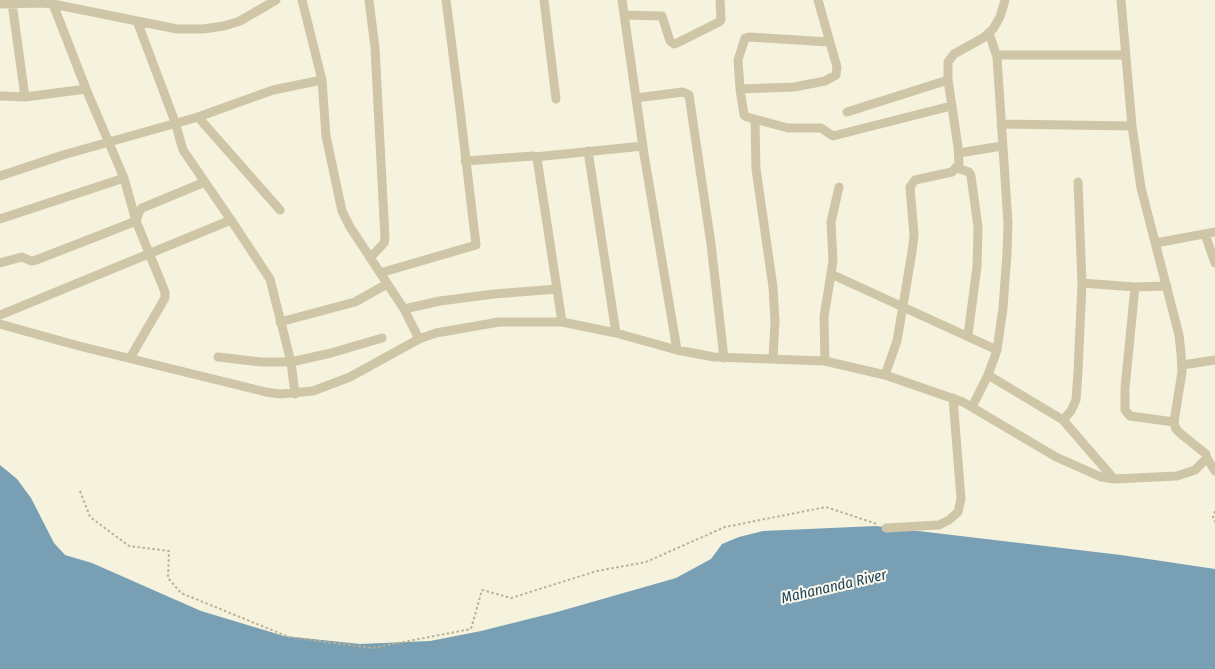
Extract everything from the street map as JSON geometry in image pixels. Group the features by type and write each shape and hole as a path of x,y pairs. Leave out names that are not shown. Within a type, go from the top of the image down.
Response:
{"street":[{"path":"0,4 53,4 177,28 203,28 224,26 240,21 276,0"},
{"path":"302,0 322,80 326,136 342,211 420,339"},
{"path":"369,0 375,48 385,238 384,243 370,258"},
{"path":"380,273 476,245 446,0"},
{"path":"544,0 556,99"},
{"path":"622,0 677,350"},
{"path":"624,15 661,15 671,42 677,43 719,22 721,20 720,0"},
{"path":"740,90 794,87 832,78 836,75 837,72 818,0"},
{"path":"885,375 897,341 904,307 914,235 910,186 916,180 952,172 959,164 948,80 947,68 950,57 993,29 1000,17 1005,0"},
{"path":"1122,0 1132,126 1141,188 1179,335 1182,365 1174,422 1181,434 1206,454 1215,471"},
{"path":"12,3 25,97"},
{"path":"53,4 108,143 124,178 136,220 165,292 165,298 130,358"},
{"path":"137,21 175,122 181,146 270,280 291,362 296,394"},
{"path":"972,407 997,350 1003,308 1008,230 997,57 989,33"},
{"path":"829,42 745,38 738,60 743,113 746,117 788,128 821,128 833,136 951,106"},
{"path":"997,57 1001,54 1125,55"},
{"path":"0,176 63,155 198,117 273,90 322,80"},
{"path":"847,112 948,80"},
{"path":"0,96 25,97 86,89"},
{"path":"636,98 683,92 688,95 711,244 724,358"},
{"path":"198,117 280,210"},
{"path":"754,120 758,190 773,287 775,322 773,358"},
{"path":"1001,124 1132,126"},
{"path":"465,160 535,157 644,146"},
{"path":"959,153 1002,146"},
{"path":"588,152 616,333"},
{"path":"535,157 538,161 562,322"},
{"path":"957,168 969,172 971,176 978,227 977,267 968,336"},
{"path":"0,219 124,178"},
{"path":"0,263 22,257 31,261 36,260 136,220 142,208 204,182"},
{"path":"1063,420 1076,400 1082,283 1078,182"},
{"path":"825,361 824,317 833,248 831,222 839,187"},
{"path":"0,315 231,220"},
{"path":"1156,244 1215,232"},
{"path":"1205,234 1215,263"},
{"path":"831,274 997,350"},
{"path":"1082,283 1135,287 1167,286"},
{"path":"280,322 355,302 387,284"},
{"path":"1135,287 1125,388 1125,410 1130,416 1174,422"},
{"path":"404,310 440,301 557,289"},
{"path":"0,324 266,392 296,394 312,391 350,377 420,339 436,334 499,322 562,322 616,333 677,350 724,358 825,361 885,375 953,398 972,407 1056,457 1101,477 1176,476 1194,470 1207,458"},
{"path":"218,357 261,362 291,362 382,338"},
{"path":"1182,365 1215,360"},
{"path":"988,374 1063,420 1114,478"},
{"path":"886,528 939,525 949,520 958,512 961,499 953,398"}],"path":[{"path":"80,491 90,517 129,546 169,551 168,578 181,593 289,637 372,648 471,629 482,590 511,598 597,570 646,562 725,527 826,507 886,528"},
{"path":"1215,511 1213,517 1215,522"}],"water":[{"name":"Mahananda River","path":"0,465 17,479 31,498 54,543 65,555 92,563 201,611 284,636 360,644 430,641 481,631 557,612 676,578 711,559 722,544 739,537 763,531 876,526 1121,555 1215,569 1215,669 0,669"}]}
